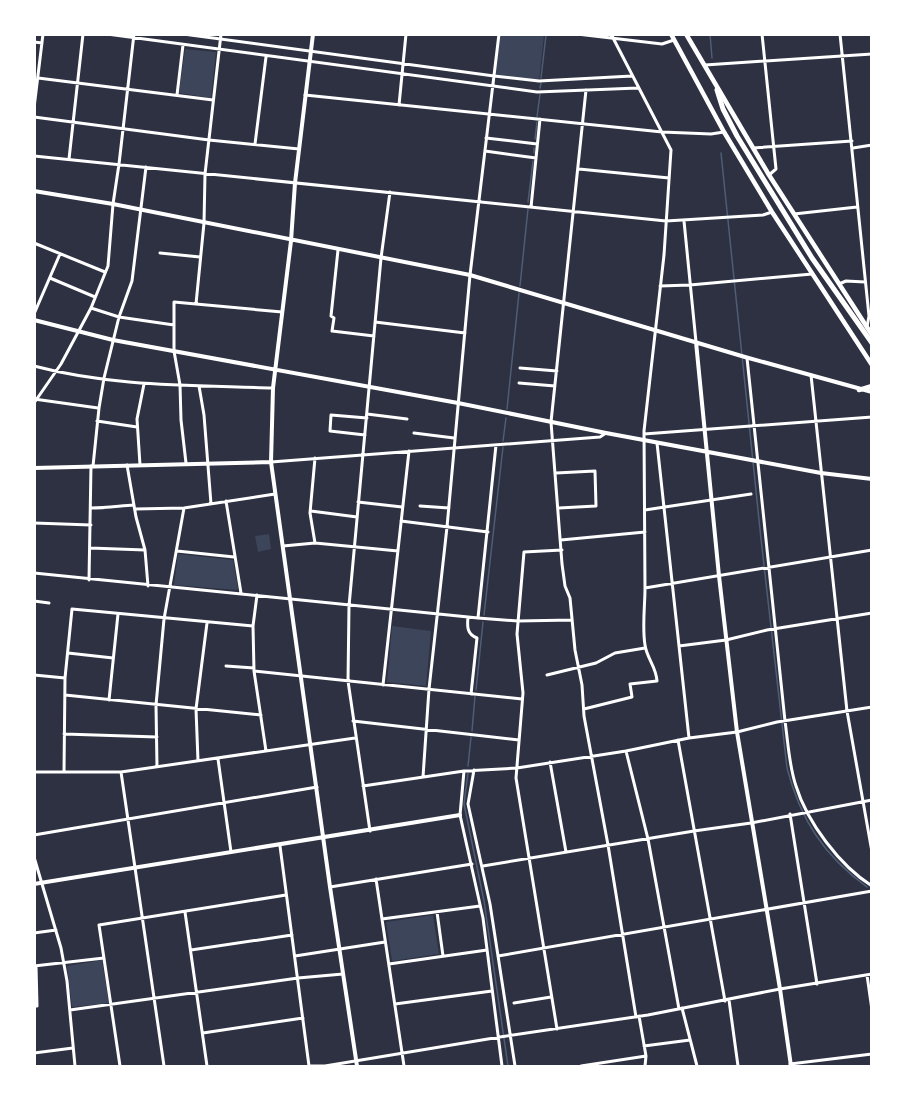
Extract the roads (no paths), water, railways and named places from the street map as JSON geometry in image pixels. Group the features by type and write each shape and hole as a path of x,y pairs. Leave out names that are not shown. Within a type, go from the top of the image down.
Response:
{"highway":[{"path":"670,34 724,132 772,212 872,365"},
{"path":"686,34 769,175 872,335"},
{"path":"717,90 723,110 737,136 812,258 872,343"},
{"path":"859,390 872,386"}],"street":[{"path":"34,108 43,34"},
{"path":"69,159 83,34"},
{"path":"107,34 537,92 638,88"},
{"path":"183,34 221,37 403,64 539,81 632,76"},
{"path":"313,34 273,388 271,462 357,1066"},
{"path":"399,105 406,34"},
{"path":"423,777 429,689 449,508 470,275 499,34"},
{"path":"577,34 662,44 674,40"},
{"path":"584,709 632,697 630,684 657,681 656,670 645,648 644,632 644,437 656,330 671,150 611,34"},
{"path":"762,34 776,169 769,175"},
{"path":"840,34 865,282 870,308 867,327"},
{"path":"99,408 35,401 55,372 91,308 108,266 113,204 134,36"},
{"path":"196,304 209,140 221,37"},
{"path":"34,42 42,43"},
{"path":"177,96 183,45"},
{"path":"703,65 872,54"},
{"path":"255,145 266,57"},
{"path":"38,78 213,100"},
{"path":"586,90 551,422 552,440 565,586 570,598 591,755 622,935 646,1056 645,1066"},
{"path":"305,95 662,132 711,134 724,132"},
{"path":"34,117 209,140 299,149"},
{"path":"531,207 540,119"},
{"path":"486,138 537,144"},
{"path":"753,148 852,141"},
{"path":"853,148 872,145"},
{"path":"485,151 536,158"},
{"path":"34,156 666,221 729,218 772,212"},
{"path":"89,580 92,466 97,421 113,340 119,317 131,290 146,167"},
{"path":"579,169 669,178"},
{"path":"34,191 113,204 470,275 740,356 872,392"},
{"path":"370,831 348,681 349,606 381,258 390,192"},
{"path":"794,214 858,207"},
{"path":"684,221 706,451 737,732 780,989 790,1065 872,1054"},
{"path":"34,243 105,272"},
{"path":"338,250 331,316 334,318 332,331 374,336"},
{"path":"160,253 200,257"},
{"path":"34,314 60,254"},
{"path":"660,286 812,274"},
{"path":"49,278 95,297"},
{"path":"839,284 846,281 865,282"},
{"path":"186,463 180,385 174,351 174,302 282,312"},
{"path":"91,308 119,317 174,325"},
{"path":"34,320 113,340 458,403 606,433 644,437 821,473 872,479"},
{"path":"375,322 465,333"},
{"path":"746,357 751,427 757,461 784,721 796,786 806,811 837,855 872,886"},
{"path":"34,366 55,372 144,384 273,388"},
{"path":"520,368 557,371"},
{"path":"812,375 847,711 872,852"},
{"path":"519,383 555,386"},
{"path":"140,465 137,428 144,384"},
{"path":"198,386 204,415 211,504"},
{"path":"365,435 330,431 331,414 407,419"},
{"path":"644,437 704,429 872,417"},
{"path":"97,421 137,428"},
{"path":"414,433 454,438"},
{"path":"34,468 271,462 600,437 606,433"},
{"path":"657,441 689,738"},
{"path":"478,618 496,445"},
{"path":"383,685 409,451"},
{"path":"315,458 310,511 315,543"},
{"path":"127,465 145,550 148,586"},
{"path":"555,473 595,471 596,506 559,508"},
{"path":"91,508 184,508 275,494"},
{"path":"645,510 750,494"},
{"path":"226,501 241,593"},
{"path":"358,502 402,507"},
{"path":"420,506 449,508"},
{"path":"157,767 156,705 164,619 184,508"},
{"path":"310,511 357,517"},
{"path":"401,522 488,532"},
{"path":"34,523 91,525"},
{"path":"561,540 645,532"},
{"path":"282,547 315,543 398,551"},
{"path":"90,548 145,550"},
{"path":"177,550 235,557"},
{"path":"557,1029 516,778 522,699 517,640 524,552 562,550"},
{"path":"645,588 872,550"},
{"path":"34,573 478,618 518,621 572,620"},
{"path":"257,595 253,626 254,669 266,751"},
{"path":"34,601 49,603"},
{"path":"64,772 65,678 72,609 253,626"},
{"path":"679,646 726,640 767,630 872,613"},
{"path":"109,700 118,614"},
{"path":"468,617 468,630 477,638 471,694"},
{"path":"198,761 196,709 207,623"},
{"path":"547,675 596,663 615,653 645,648"},
{"path":"68,653 113,658"},
{"path":"226,666 522,699"},
{"path":"34,675 65,678"},
{"path":"65,695 261,716"},
{"path":"363,786 464,771 517,768 626,751 872,706"},
{"path":"353,721 519,740"},
{"path":"64,734 157,737"},
{"path":"34,772 121,772 356,738"},
{"path":"678,740 709,921 727,1000 738,1066"},
{"path":"626,751 648,839 663,928 681,1009 697,1066"},
{"path":"218,759 231,854"},
{"path":"550,762 566,852"},
{"path":"474,770 468,804 483,866 515,1066"},
{"path":"464,771 460,815 480,906 502,1066"},
{"path":"121,772 164,1066"},
{"path":"34,835 317,787"},
{"path":"483,866 751,823 872,800"},
{"path":"790,814 818,984"},
{"path":"34,885 460,815"},
{"path":"280,846 309,1066 357,1061 681,1009 780,989 869,975 872,1010"},
{"path":"34,857 64,964 75,1066"},
{"path":"330,887 472,864"},
{"path":"376,879 404,1066"},
{"path":"498,956 872,891"},
{"path":"120,1066 99,925 286,895"},
{"path":"382,919 480,906"},
{"path":"185,912 207,1066"},
{"path":"437,912 442,956"},
{"path":"34,933 56,930"},
{"path":"191,950 292,935"},
{"path":"294,956 386,942"},
{"path":"389,964 487,950"},
{"path":"34,1006 37,1006 35,966 104,958"},
{"path":"70,1010 298,978 343,974"},
{"path":"395,1004 492,991"},
{"path":"514,1003 551,997"},
{"path":"203,1033 303,1018"},
{"path":"644,1046 690,1040"},
{"path":"34,1053 74,1048"},
{"path":"581,1066 646,1056"}],"waterway":[{"path":"710,34 712,58"},
{"path":"541,78 546,35"},
{"path":"540,88 541,83"},
{"path":"537,117 540,94"},
{"path":"535,139 537,122"},
{"path":"534,148 534,153"},
{"path":"721,153 787,768 799,804 816,835 838,862 867,887"},
{"path":"528,202 533,161"},
{"path":"520,286 528,209"},
{"path":"507,409 519,293"},
{"path":"503,441 506,418"},
{"path":"484,615 503,447"},
{"path":"476,690 483,622"},
{"path":"472,731 475,696"},
{"path":"468,766 471,737"},
{"path":"468,773 464,804 484,901 508,1066"}]}
